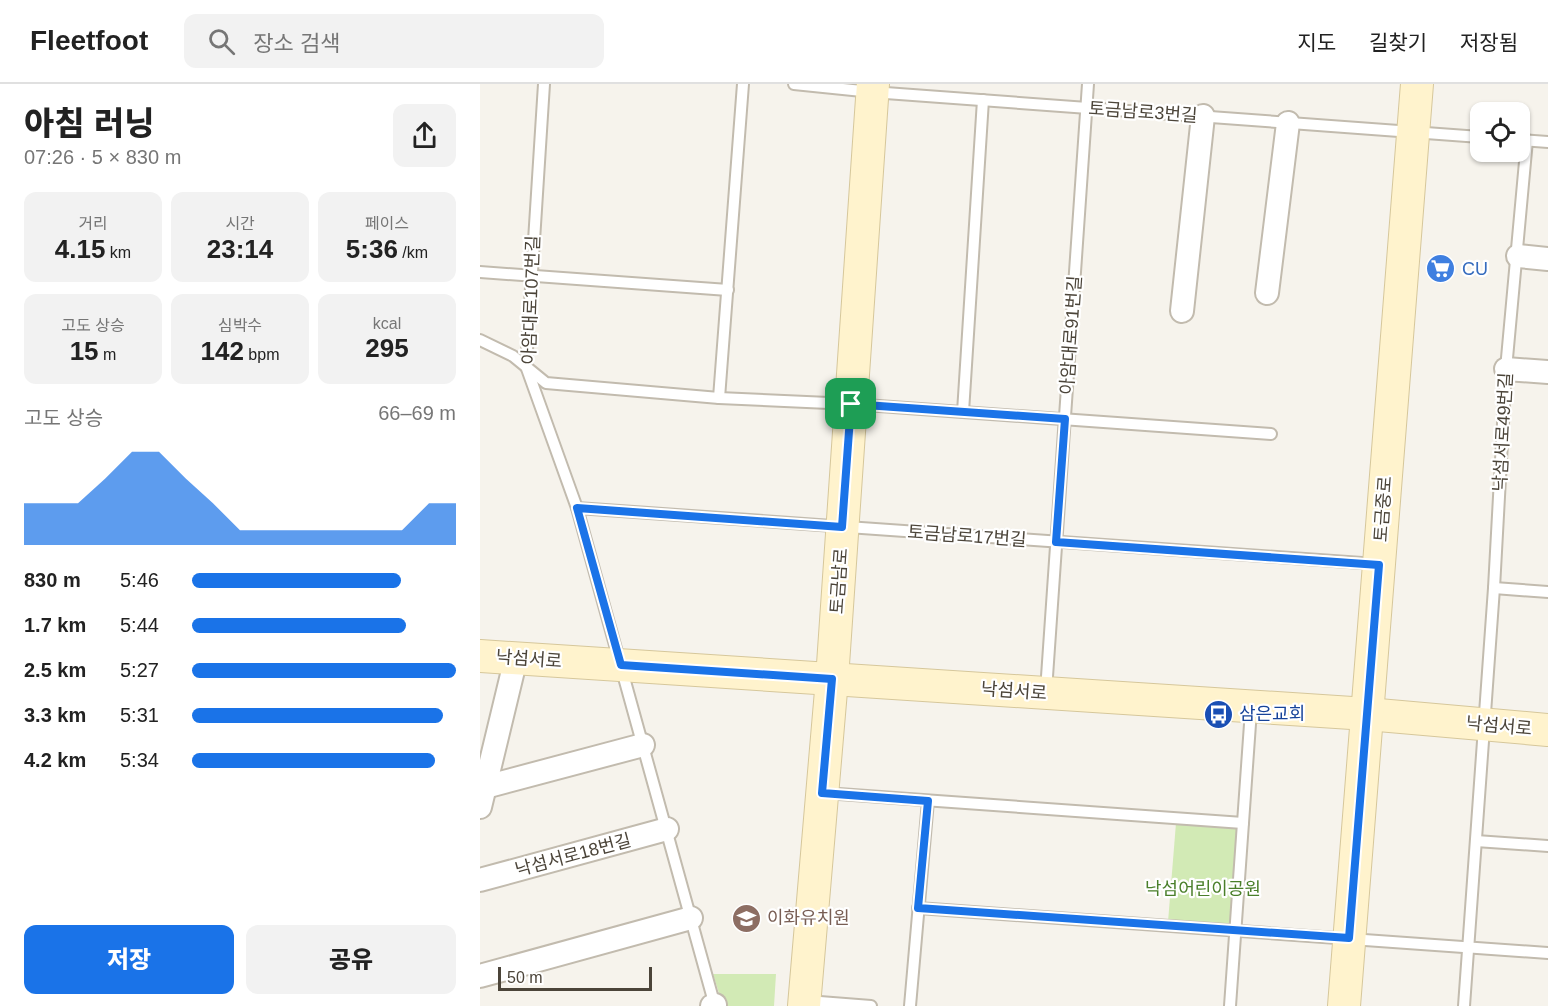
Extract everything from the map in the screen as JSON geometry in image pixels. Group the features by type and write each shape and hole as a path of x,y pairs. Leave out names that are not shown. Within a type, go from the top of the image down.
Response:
{"street":[{"name":"토금중로","path":"1344,1006 1417,84"},
{"name":"토금남로","path":"804,1004 832,679 873,88"},
{"path":"1182,311 1203,116"},
{"path":"1267,293 1288,123"},
{"path":"1518,256 1548,259"},
{"path":"1506,369 1548,372"},
{"name":"낙섬서로","path":"480,656 1367,714 1548,730"},
{"path":"516,658 483,790 643,745"},
{"name":"낙섬서로18번길","path":"480,880 666,829"},
{"path":"480,975 691,918"}],"lane":[{"name":"아암대로107번길","path":"544,84 525,366 577,508 714,1006"},
{"path":"719,398 743,84"},
{"name":"토금남로3번길","path":"794,84 873,88 983,100 1470,135"},
{"name":"아암대로91번길","path":"1046,693 1088,84"},
{"path":"963,412 983,100"},
{"path":"1530,141 1548,142"},
{"name":"낙섬서로49번길","path":"1464,1006 1494,588 1506,369 1518,256 1522,162"},
{"path":"480,272 728,290"},
{"path":"480,340 513,356 546,383 719,398 851,404 1271,434"},
{"path":"577,508 842,527"},
{"name":"토금남로17번길","path":"842,527 1379,565"},
{"path":"1494,588 1548,592"},
{"path":"1230,1006 1252,707"},
{"path":"822,793 1243,823"},
{"path":"910,1006 928,801"},
{"path":"1476,841 1548,846"},
{"path":"918,908 1548,953"},
{"path":"804,1004 871,1006"}],"green space":[{"name":"낙섬어린이공원","path":"1176,823 1239,826 1232,927 1168,922"},
{"path":"713,974 776,974 774,1006 723,1006"}],"place":[{"name":"CU","path":"1441,269"},
{"name":"삼은교회","path":"1218,714"},
{"name":"이화유치원","path":"746,918"}],"route":[{"path":"851,404 1065,419 1056,542 1379,565 1349,938 918,908 928,801 822,793 832,679 621,665 577,508 842,527 851,404"}]}
